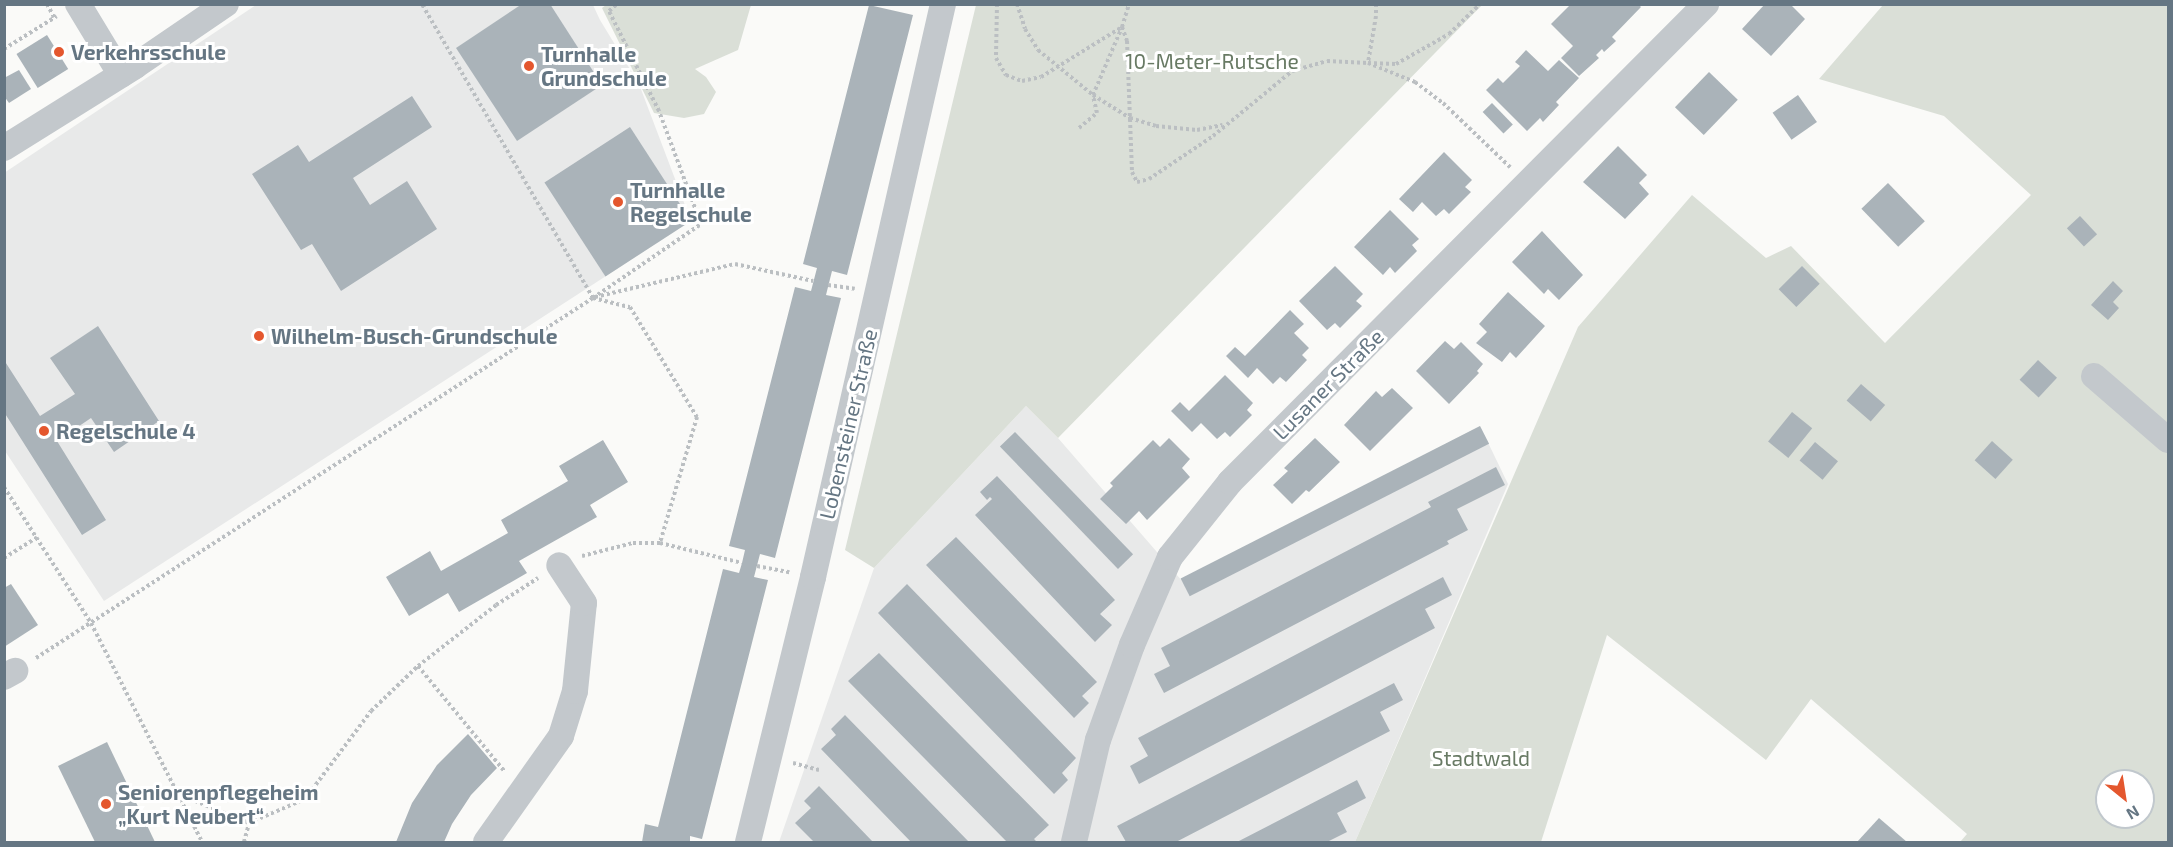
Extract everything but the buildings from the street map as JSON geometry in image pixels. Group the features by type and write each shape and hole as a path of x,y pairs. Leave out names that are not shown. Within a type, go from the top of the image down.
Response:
{"street":[{"path":"4,148 121,75 226,4"},
{"name":"Lobensteiner Straße","path":"748,843 813,577 943,4"},
{"name":"Lusaner Straße","path":"1074,843 1098,741 1132,645 1170,557 1230,482 1706,4"},
{"path":"70,9 121,75"},
{"path":"2094,376 2169,441"},
{"path":"486,843 520,790 561,736 575,691 584,603 559,565"}],"path":[{"path":"47,4 54,17"},
{"path":"422,4 593,298 630,307 698,417 660,543"},
{"path":"10,674 593,298 701,224 659,111 609,11 617,4"},
{"path":"998,4 996,58 1006,75 1022,81 1041,77 1122,27"},
{"path":"1017,4 1025,29 1038,50 1093,95 1130,118 1156,126 1197,130 1223,125"},
{"path":"1079,128 1097,113 1093,95 1122,27 1129,4"},
{"path":"1368,63 1376,4"},
{"path":"1122,27 1127,41 1132,172 1137,182 1149,179 1213,136 1223,125 1292,71 1327,61 1396,64 1449,34 1480,4"},
{"path":"4,49 70,9"},
{"path":"1368,63 1415,82 1434,96 1528,184"},
{"path":"593,298 735,264 813,281"},
{"path":"4,488 91,623 202,843"},
{"path":"4,558 37,537"},
{"path":"178,794 249,823 305,799 371,711 418,666 496,605 559,565 594,551 633,543 660,543 742,563"},
{"path":"757,566 813,577"},
{"path":"418,666 520,790"},
{"path":"793,762 819,770"},
{"path":"244,843 249,823"}],"shaded area":[{"name":"Wilhelm-Busch-Grundschule","path":"256,5 593,5 639,84 691,221 104,601 5,451 4,173"},
{"path":"1026,406 1058,438 1183,582 1480,426 1508,484 1355,842 779,842 874,568"}],"green space":[{"path":"606,5 751,5 738,50 695,69 706,77 716,92 704,114 684,118 654,113 602,8"},
{"name":"10-Meter-Rutsche","path":"976,5 1482,5 1058,438 1026,406 874,568 845,550"},
{"name":"Stadtwald","path":"1883,5 2168,5 2168,842 1960,842 1967,834 1811,699 1766,760 1607,635 1541,842 1355,842 1578,327 1692,195 1766,258 1791,246 1885,343 2031,195 1944,116 1819,79"}],"place":[{"name":"Verkehrsschule","path":"59,52"},
{"name":"Turnhalle Grundschule","path":"529,66"},
{"name":"Turnhalle Regelschule","path":"618,202"},
{"name":"Wilhelm-Busch-Grundschule","path":"259,336"},
{"name":"Regelschule 4","path":"44,431"},
{"name":"Seniorenpflegeheim „Kurt Neubert“","path":"106,804"}]}
